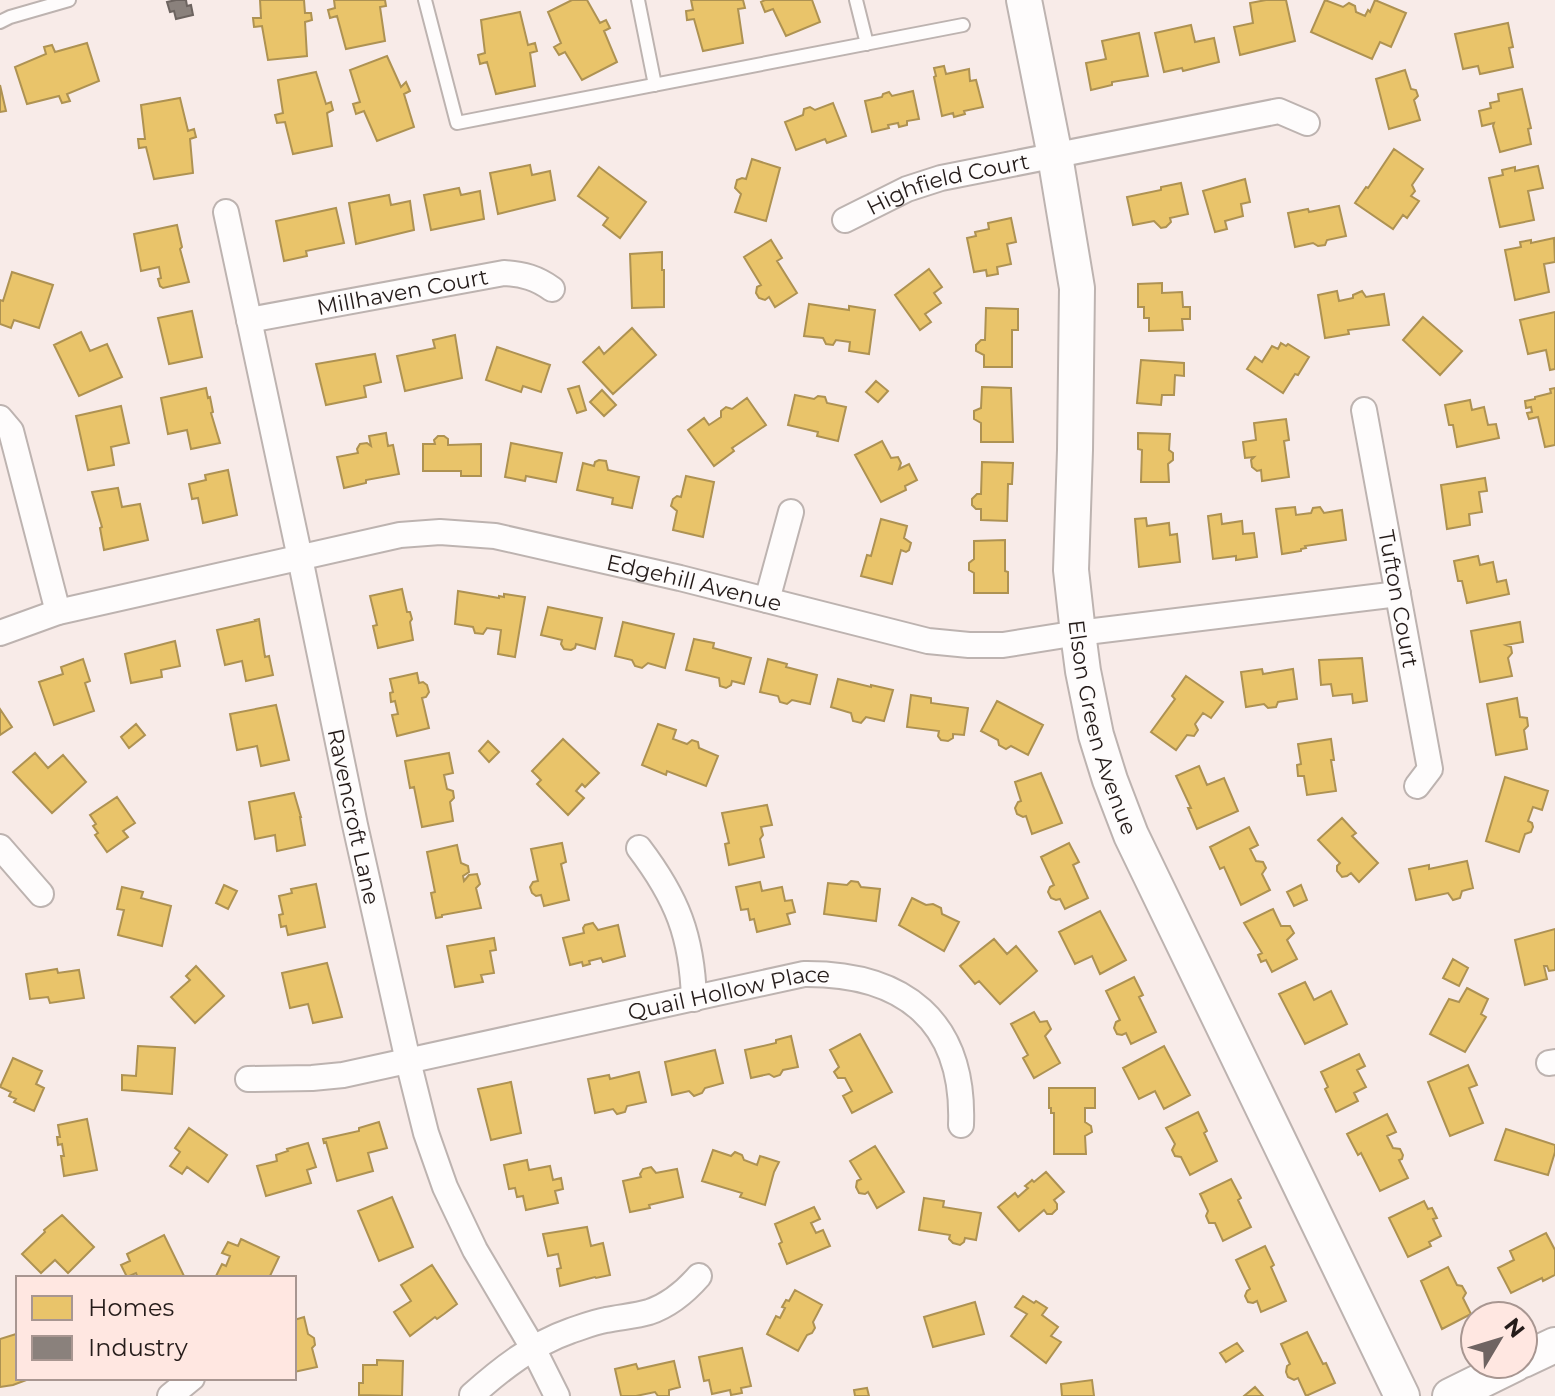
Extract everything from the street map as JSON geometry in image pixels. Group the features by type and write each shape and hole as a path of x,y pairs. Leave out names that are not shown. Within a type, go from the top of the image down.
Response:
{"street":[{"name":"Elson Green Avenue","path":"1024,0 1077,288 1071,570 1078,633 1096,735 1131,835 1402,1396"},
{"name":"Highfield Court","path":"845,220 907,189 941,178 1279,111 1307,123"},
{"name":"Ravencroft Lane","path":"226,212 355,825 426,1133 445,1187 475,1250 533,1348 557,1396"},
{"name":"Millhaven Court","path":"249,320 504,273 523,274 540,280 552,289"},
{"name":"Tufton Court","path":"1364,410 1430,769 1417,786"},
{"path":"0,418 11,431 58,612"},
{"path":"767,600 791,512"},
{"name":"Edgehill Avenue","path":"0,633 58,612 400,535 440,532 480,533 665,574 928,641 969,645 1003,645 1398,594"},
{"path":"0,847 41,894"},
{"path":"639,848 660,876 676,906 687,938 694,999"},
{"name":"Quail Hollow Place","path":"248,1079 343,1075 804,974 833,974 888,988 922,1009 939,1029 958,1073 962,1099 961,1125"},
{"path":"472,1395 495,1374 533,1348 603,1320 648,1312 669,1303 684,1293 699,1276"},
{"path":"170,1396 190,1380"},
{"path":"1450,1396 1482,1380"}],"lane":[{"path":"0,22 69,0"},
{"path":"425,0 457,123 963,25"},
{"path":"638,0 655,85"},
{"path":"856,0 867,44"}],"building: Homes":[{"path":"260,0 304,0 305,13 311,13 312,20 305,22 307,56 268,60 262,26 254,27 253,18 261,18"},
{"path":"334,0 385,0 386,6 380,7 385,41 346,49 337,16 330,18 328,10 335,8"},
{"path":"572,0 587,0 600,23 606,20 610,28 604,31 617,62 582,80 565,52 559,55 554,47 561,43 548,12"},
{"path":"691,0 743,0 745,8 738,9 743,43 703,51 694,19 687,20 686,11 693,10"},
{"path":"812,0 820,22 786,36 773,9 765,12 761,2"},
{"path":"1286,0 1295,41 1240,55 1234,27 1253,23 1250,3"},
{"path":"1325,0 1343,7 1349,3 1355,6 1356,12 1365,16 1375,0 1406,13 1391,47 1380,42 1372,59 1311,32"},
{"path":"520,12 528,45 535,43 537,51 530,53 535,86 496,94 487,62 480,64 478,55 485,53 481,20"},
{"path":"1508,23 1513,67 1480,74 1478,66 1463,69 1455,34"},
{"path":"1191,25 1195,42 1214,38 1219,62 1183,71 1182,68 1164,72 1155,33"},
{"path":"1139,33 1148,76 1112,82 1112,85 1091,90 1086,63 1106,59 1102,41"},
{"path":"87,43 99,81 67,94 70,101 62,103 59,96 27,104 15,67 46,54 44,47 52,45 55,52"},
{"path":"387,56 401,87 406,82 410,91 404,94 414,127 377,141 364,111 356,114 353,104 360,102 350,70"},
{"path":"944,66 946,74 969,69 970,81 976,80 983,107 964,111 965,114 954,117 953,113 942,116 934,68"},
{"path":"1405,70 1411,89 1416,90 1418,96 1414,100 1420,120 1389,129 1376,79"},
{"path":"316,72 326,104 331,102 333,110 327,113 332,146 293,154 285,122 277,123 275,115 283,113 278,80"},
{"path":"0,85 6,111 0,112"},
{"path":"1522,89 1531,128 1528,129 1531,144 1500,152 1494,123 1482,126 1479,111 1491,108 1490,103 1499,101 1498,94"},
{"path":"913,91 919,119 907,121 907,125 888,125 889,128 872,132 865,101 889,92 892,96"},
{"path":"180,98 188,131 194,129 196,137 190,139 193,173 154,179 146,147 139,148 138,139 145,139 141,105"},
{"path":"833,103 846,136 827,143 825,139 796,150 785,122 803,115 804,109 810,107 815,110"},
{"path":"1394,149 1423,169 1412,185 1415,191 1411,196 1419,201 1407,218 1403,215 1393,229 1355,203"},
{"path":"752,159 780,168 766,221 735,212 741,194 735,188 737,180 746,179"},
{"path":"530,165 532,175 550,171 555,200 498,214 490,173"},
{"path":"1538,166 1543,188 1528,191 1534,220 1500,227 1489,178 1503,175 1502,170 1515,167 1515,171"},
{"path":"599,167 646,202 620,238 603,225 608,218 578,196"},
{"path":"1245,179 1250,202 1241,204 1243,216 1225,221 1227,229 1215,232 1203,191"},
{"path":"1181,183 1188,214 1170,218 1171,222 1161,228 1154,221 1133,225 1127,197"},
{"path":"459,188 461,195 480,191 484,219 431,230 424,195"},
{"path":"389,195 391,205 410,201 414,230 356,244 349,203"},
{"path":"1339,206 1346,236 1327,240 1325,245 1313,243 1295,247 1288,213"},
{"path":"336,208 344,243 306,251 307,256 284,261 276,221"},
{"path":"1011,218 1016,242 1007,244 1011,264 997,267 998,274 987,276 986,270 974,272 967,238 976,236 975,232 989,229 988,223"},
{"path":"177,225 189,282 163,288 158,279 161,278 159,267 141,271 134,234"},
{"path":"1554,238 1555,262 1544,264 1549,292 1515,300 1505,250 1521,247 1520,242"},
{"path":"771,240 782,258 777,261 797,293 775,307 769,297 765,300 759,298 756,293 761,285 744,257"},
{"path":"662,252 664,307 632,308 630,254"},
{"path":"929,269 942,287 934,293 941,303 925,314 931,322 920,330 895,295"},
{"path":"12,272 53,285 39,328 14,320 11,328 0,324 0,300 3,301"},
{"path":"1162,283 1162,293 1182,292 1183,307 1190,307 1190,319 1182,319 1183,330 1149,331 1149,318 1144,318 1144,307 1138,307 1138,284"},
{"path":"1337,291 1339,301 1353,298 1362,291 1366,297 1384,294 1389,325 1348,330 1349,334 1325,338 1318,295"},
{"path":"809,304 875,310 869,354 849,351 850,342 836,340 833,345 826,344 823,338 804,336"},
{"path":"986,308 1018,309 1018,330 1012,330 1012,367 984,367 984,355 976,351 976,345 985,340"},
{"path":"192,311 202,357 169,364 158,318"},
{"path":"1555,312 1555,369 1550,370 1546,350 1528,354 1520,320"},
{"path":"1423,317 1462,351 1440,375 1403,340"},
{"path":"632,328 656,355 613,394 583,362 599,347 604,354"},
{"path":"81,332 90,351 107,344 122,377 79,396 54,345"},
{"path":"455,335 462,378 405,391 397,356 435,348 433,340"},
{"path":"1281,343 1309,357 1283,393 1247,369 1255,357 1262,362 1272,346 1278,349"},
{"path":"497,347 550,365 541,392 523,386 521,392 486,380"},
{"path":"375,354 381,382 364,386 366,397 326,405 316,364"},
{"path":"1141,360 1184,363 1184,376 1175,375 1174,395 1162,395 1161,405 1137,403"},
{"path":"876,381 888,391 878,402 866,392"},
{"path":"579,386 586,410 577,413 568,389"},
{"path":"982,387 1011,388 1013,442 981,442 981,423 974,419 974,411 981,408"},
{"path":"206,388 220,443 191,449 187,430 168,434 161,398"},
{"path":"1555,388 1555,445 1545,447 1538,417 1529,419 1527,413 1532,412 1531,407 1526,408 1525,401 1551,393 1550,389"},
{"path":"602,390 616,405 604,416 590,402"},
{"path":"795,395 814,399 825,397 827,403 846,407 838,441 817,436 818,432 788,425"},
{"path":"747,398 766,425 732,448 734,451 714,466 688,430 704,418 709,425 721,417 721,411 726,407 732,409"},
{"path":"1470,400 1472,410 1484,407 1488,425 1496,424 1499,438 1457,447 1445,405"},
{"path":"121,406 129,443 111,447 114,465 88,470 76,416"},
{"path":"1286,419 1289,440 1284,441 1289,477 1262,481 1261,470 1252,467 1254,457 1245,458 1243,442 1256,440 1254,423"},
{"path":"386,433 388,446 393,445 399,474 344,488 337,457 358,453 360,444 371,446 369,436"},
{"path":"1138,433 1170,434 1169,450 1173,453 1173,460 1168,464 1169,482 1141,482 1142,450 1138,449"},
{"path":"438,436 448,439 448,445 481,444 481,476 461,476 461,471 423,471 423,444 435,444"},
{"path":"882,441 891,458 898,457 901,463 899,469 909,464 917,480 905,486 906,490 881,502 855,455"},
{"path":"511,443 562,453 556,482 526,476 525,481 505,477"},
{"path":"599,460 606,461 608,470 639,477 632,508 612,504 613,498 577,490 583,463 594,466"},
{"path":"982,462 1013,463 1012,484 1008,484 1007,521 981,520 981,509 972,505 972,499 981,494"},
{"path":"228,470 237,515 203,523 198,498 192,499 189,484 206,480 205,475"},
{"path":"686,476 714,482 703,537 673,530 677,511 671,506 673,499 681,497"},
{"path":"1485,478 1487,491 1479,492 1482,512 1469,514 1470,525 1447,529 1441,485"},
{"path":"118,488 122,507 140,504 148,540 104,550 102,527 92,492"},
{"path":"1295,507 1296,515 1311,513 1313,508 1320,507 1324,513 1342,510 1346,540 1305,546 1301,551 1282,554 1276,509"},
{"path":"1221,514 1222,524 1242,521 1243,534 1254,533 1257,557 1213,559 1208,516"},
{"path":"1146,518 1147,526 1169,523 1170,535 1177,534 1180,562 1139,567 1135,519"},
{"path":"881,519 907,526 904,538 911,543 909,550 901,550 892,584 861,576 867,555 871,556"},
{"path":"1005,540 1008,593 974,593 974,573 969,570 969,563 974,559 974,541"},
{"path":"1478,556 1480,565 1493,562 1497,582 1506,580 1509,594 1467,603 1454,561"},
{"path":"402,589 407,612 410,612 412,619 413,640 378,648 373,626 377,625 370,596"},
{"path":"458,591 499,598 504,594 525,597 515,657 498,654 501,630 487,628 483,634 475,633 473,627 455,624"},
{"path":"548,607 602,618 595,649 576,644 571,650 564,649 562,640 541,635"},
{"path":"259,619 265,657 269,656 273,675 246,681 242,661 225,665 217,630"},
{"path":"623,622 674,634 665,668 648,663 642,668 635,666 632,660 615,656"},
{"path":"1520,622 1523,642 1506,645 1511,647 1512,653 1508,658 1512,676 1480,682 1471,631"},
{"path":"694,639 714,643 713,648 751,658 744,684 732,681 726,688 720,686 719,678 686,670"},
{"path":"175,641 180,666 161,670 162,677 131,683 125,654"},
{"path":"1362,658 1367,701 1353,703 1352,694 1333,696 1331,684 1321,685 1319,660"},
{"path":"83,659 90,681 85,683 94,711 54,725 39,682 63,674 61,667"},
{"path":"768,659 817,675 810,704 792,700 787,704 780,702 778,696 760,692"},
{"path":"1262,669 1263,674 1293,669 1297,699 1278,702 1276,707 1268,708 1264,704 1246,707 1241,672"},
{"path":"417,673 419,683 427,685 429,692 422,698 429,728 397,736 392,715 398,714 395,701 391,702 390,693 393,692 390,679"},
{"path":"1186,676 1223,702 1211,718 1203,713 1195,724 1198,730 1194,736 1187,735 1176,750 1151,732 1175,699 1172,696"},
{"path":"838,679 893,690 884,721 866,717 861,723 853,721 851,713 831,707"},
{"path":"911,695 931,698 931,703 968,708 964,735 953,734 948,741 941,740 939,731 907,727"},
{"path":"1517,698 1520,717 1527,718 1528,726 1524,730 1527,749 1496,755 1487,704"},
{"path":"997,701 1043,725 1028,755 1011,746 1006,749 999,745 998,740 981,731"},
{"path":"276,705 289,760 261,766 257,746 237,750 230,714"},
{"path":"0,709 12,727 0,735"},
{"path":"136,724 145,735 129,748 121,737"},
{"path":"658,724 676,730 673,739 687,744 692,740 698,742 699,748 718,756 706,786 642,765"},
{"path":"563,739 599,773 576,791 584,798 568,815 537,784 541,780 532,771"},
{"path":"1331,739 1336,791 1307,795 1304,776 1298,776 1297,765 1301,764 1298,744"},
{"path":"488,741 499,752 489,762 479,751"},
{"path":"35,753 48,768 63,755 86,782 52,813 13,772"},
{"path":"449,753 453,773 444,775 447,789 453,791 454,798 450,802 453,821 422,827 405,761"},
{"path":"1199,766 1207,785 1224,778 1238,811 1197,829 1176,776"},
{"path":"1041,773 1062,823 1032,834 1026,816 1017,814 1015,808 1021,801 1015,782"},
{"path":"1505,777 1548,791 1542,810 1533,807 1528,821 1533,827 1531,832 1525,834 1519,852 1486,841"},
{"path":"294,793 305,845 277,851 275,835 255,839 249,802"},
{"path":"117,797 135,823 123,831 128,837 107,852 95,835 98,833 93,826 96,824 90,815"},
{"path":"767,805 772,825 761,827 764,857 729,865 725,844 729,843 722,813"},
{"path":"1342,818 1356,833 1352,836 1378,863 1359,882 1351,873 1342,877 1337,871 1340,863 1318,840"},
{"path":"1249,827 1258,845 1250,849 1256,861 1263,862 1266,868 1262,874 1270,890 1241,905 1224,867 1220,869 1210,847"},
{"path":"562,843 566,862 561,864 569,900 544,906 541,895 536,896 530,887 538,881 531,849"},
{"path":"1069,843 1079,862 1073,865 1088,898 1065,909 1060,899 1051,898 1048,892 1054,885 1041,857"},
{"path":"457,845 461,863 468,866 469,872 463,876 464,881 469,875 477,874 480,884 476,888 481,908 436,918 431,893 435,892 427,852"},
{"path":"1467,861 1473,888 1462,891 1460,898 1453,900 1448,893 1416,900 1409,869 1429,865 1429,869"},
{"path":"851,881 858,882 861,887 880,889 876,921 824,914 828,883 847,885"},
{"path":"760,882 762,891 782,887 785,901 792,900 795,912 787,914 790,924 757,932 748,909 741,910 736,887"},
{"path":"316,884 325,927 288,935 286,926 281,927 279,915 283,914 279,896 292,893 291,889"},
{"path":"224,885 237,891 228,909 216,903"},
{"path":"1301,885 1307,900 1294,906 1287,892"},
{"path":"122,887 143,892 141,898 171,906 162,946 118,935 124,910 117,909"},
{"path":"912,898 941,908 942,914 959,922 944,951 899,925"},
{"path":"1273,909 1281,926 1290,926 1294,933 1287,940 1297,959 1272,972 1266,960 1261,962 1258,955 1262,953 1244,923"},
{"path":"1100,911 1126,960 1100,974 1092,956 1075,964 1059,932"},
{"path":"593,923 598,930 618,925 625,956 603,962 601,958 583,966 582,962 570,965 563,938 584,933 585,925"},
{"path":"1555,929 1555,970 1549,971 1544,966 1547,979 1525,985 1515,940"},
{"path":"494,938 496,950 490,951 494,973 481,975 483,982 455,987 447,946"},
{"path":"994,939 1007,954 1016,946 1037,971 1000,1004 979,981 975,984 960,966"},
{"path":"1453,959 1468,968 1459,986 1443,978"},
{"path":"327,963 342,1017 313,1023 308,1004 290,1008 282,973"},
{"path":"196,966 224,996 195,1023 171,997 190,980 186,976"},
{"path":"57,969 58,973 79,970 84,998 50,1003 48,997 30,999 26,974"},
{"path":"1134,977 1143,995 1139,997 1156,1032 1131,1044 1126,1033 1117,1034 1114,1028 1120,1020 1106,991"},
{"path":"1305,982 1314,1000 1331,991 1347,1024 1305,1044 1279,994"},
{"path":"1467,988 1488,999 1481,1014 1486,1017 1465,1052 1430,1034 1449,999 1459,1002"},
{"path":"1034,1012 1040,1022 1047,1021 1051,1029 1045,1036 1060,1063 1034,1078 1023,1058 1028,1055 1011,1024"},
{"path":"860,1034 892,1092 852,1113 843,1096 852,1091 845,1078 838,1078 834,1072 839,1067 830,1050"},
{"path":"791,1036 798,1067 783,1070 774,1077 769,1074 751,1078 745,1050"},
{"path":"138,1046 175,1048 172,1094 122,1090 122,1075 136,1076"},
{"path":"1164,1046 1190,1095 1164,1109 1155,1091 1139,1099 1123,1068"},
{"path":"715,1050 723,1083 705,1088 694,1096 689,1091 672,1095 665,1062"},
{"path":"1359,1054 1365,1066 1357,1070 1366,1087 1354,1093 1358,1101 1336,1112 1321,1072"},
{"path":"13,1058 42,1071 36,1084 44,1088 34,1111 14,1102 16,1099 9,1096 11,1092 0,1087"},
{"path":"1468,1065 1477,1085 1469,1088 1483,1123 1450,1136 1428,1082"},
{"path":"639,1072 646,1102 627,1106 625,1112 617,1114 613,1109 595,1113 588,1079 609,1075 610,1079"},
{"path":"511,1082 521,1133 491,1140 478,1089"},
{"path":"1049,1088 1095,1088 1095,1108 1085,1108 1085,1122 1091,1126 1092,1132 1085,1136 1086,1154 1054,1154 1054,1113 1049,1108"},
{"path":"1198,1112 1217,1161 1190,1175 1181,1157 1175,1156 1172,1150 1175,1144 1166,1128"},
{"path":"1387,1114 1396,1132 1387,1136 1393,1148 1400,1149 1403,1155 1399,1160 1408,1178 1380,1191 1361,1153 1358,1155 1347,1134"},
{"path":"87,1119 97,1170 64,1176 58,1125"},
{"path":"379,1122 387,1148 368,1153 373,1171 337,1181 323,1139 359,1131 359,1128"},
{"path":"189,1128 227,1155 208,1182 187,1167 182,1174 170,1166 180,1152 175,1148"},
{"path":"1506,1129 1555,1145 1548,1175 1495,1160"},
{"path":"308,1143 316,1167 307,1170 311,1183 266,1196 257,1166 277,1161 276,1155"},
{"path":"875,1146 904,1192 877,1208 868,1192 859,1193 856,1187 861,1179 850,1161"},
{"path":"713,1150 731,1156 735,1152 757,1165 760,1156 779,1162 765,1205 740,1197 742,1193 702,1181"},
{"path":"527,1160 529,1170 550,1166 553,1180 561,1178 563,1189 555,1191 558,1203 526,1210 523,1196 517,1197 515,1188 509,1189 504,1165"},
{"path":"651,1167 656,1173 677,1169 683,1197 630,1212 623,1181 641,1177 643,1169"},
{"path":"1046,1172 1064,1192 1054,1200 1057,1209 1052,1214 1044,1210 1019,1231 998,1207 1015,1193 1018,1197 1028,1188 1025,1186"},
{"path":"1231,1179 1251,1227 1223,1241 1215,1223 1209,1223 1206,1216 1208,1211 1200,1194"},
{"path":"392,1197 413,1247 379,1261 358,1211"},
{"path":"924,1198 944,1201 943,1207 981,1213 976,1240 965,1238 960,1245 949,1239 950,1235 919,1230"},
{"path":"1424,1201 1437,1218 1433,1219 1441,1236 1429,1242 1431,1246 1408,1257 1389,1218"},
{"path":"814,1207 820,1219 811,1223 816,1233 823,1230 830,1246 787,1264 775,1224"},
{"path":"62,1215 94,1247 68,1273 55,1260 41,1273 22,1254"},
{"path":"587,1227 591,1246 603,1243 610,1275 560,1286 558,1254 548,1256 543,1234"},
{"path":"1546,1233 1555,1250 1555,1275 1511,1293 1498,1268 1514,1260 1510,1251"},
{"path":"164,1235 184,1276 137,1276 136,1273 126,1276 121,1265 130,1261 127,1254"},
{"path":"241,1239 279,1257 270,1276 216,1276 222,1264 226,1266 230,1256 222,1253 228,1242 238,1246"},
{"path":"1265,1246 1286,1301 1261,1312 1257,1301 1248,1302 1245,1296 1250,1289 1236,1260"},
{"path":"432,1265 457,1304 410,1336 394,1312 411,1301 401,1285"},
{"path":"1448,1267 1457,1285 1462,1286 1466,1293 1464,1300 1459,1300 1459,1320 1442,1329 1421,1281"},
{"path":"795,1290 822,1305 813,1322 815,1328 798,1351 767,1334"},
{"path":"1023,1296 1047,1308 1042,1315 1058,1327 1051,1336 1061,1342 1046,1363 1011,1336 1027,1314 1015,1307"},
{"path":"975,1302 984,1334 933,1347 924,1317"},
{"path":"304,1317 308,1334 314,1338 312,1348 317,1367 296,1372 296,1319"},
{"path":"1307,1332 1335,1383 1306,1396 1298,1378 1288,1377 1286,1372 1290,1364 1281,1344"},
{"path":"16,1334 16,1380 26,1380 0,1387 0,1339"},
{"path":"1237,1343 1243,1351 1226,1362 1220,1353"},
{"path":"742,1348 751,1386 741,1388 742,1393 731,1395 730,1390 712,1394 709,1380 704,1381 699,1357"},
{"path":"377,1360 403,1361 402,1396 359,1395 363,1365 377,1365"},
{"path":"674,1361 680,1387 669,1390 669,1396 658,1396 655,1392 621,1396 615,1369 636,1364 638,1369"},
{"path":"1092,1380 1094,1396 1062,1396 1061,1384"},
{"path":"1255,1387 1263,1396 1244,1396"},
{"path":"867,1388 869,1396 855,1396 854,1390"}],"building: Industry":[{"path":"186,0 187,6 191,5 193,15 176,19 167,2"}]}
